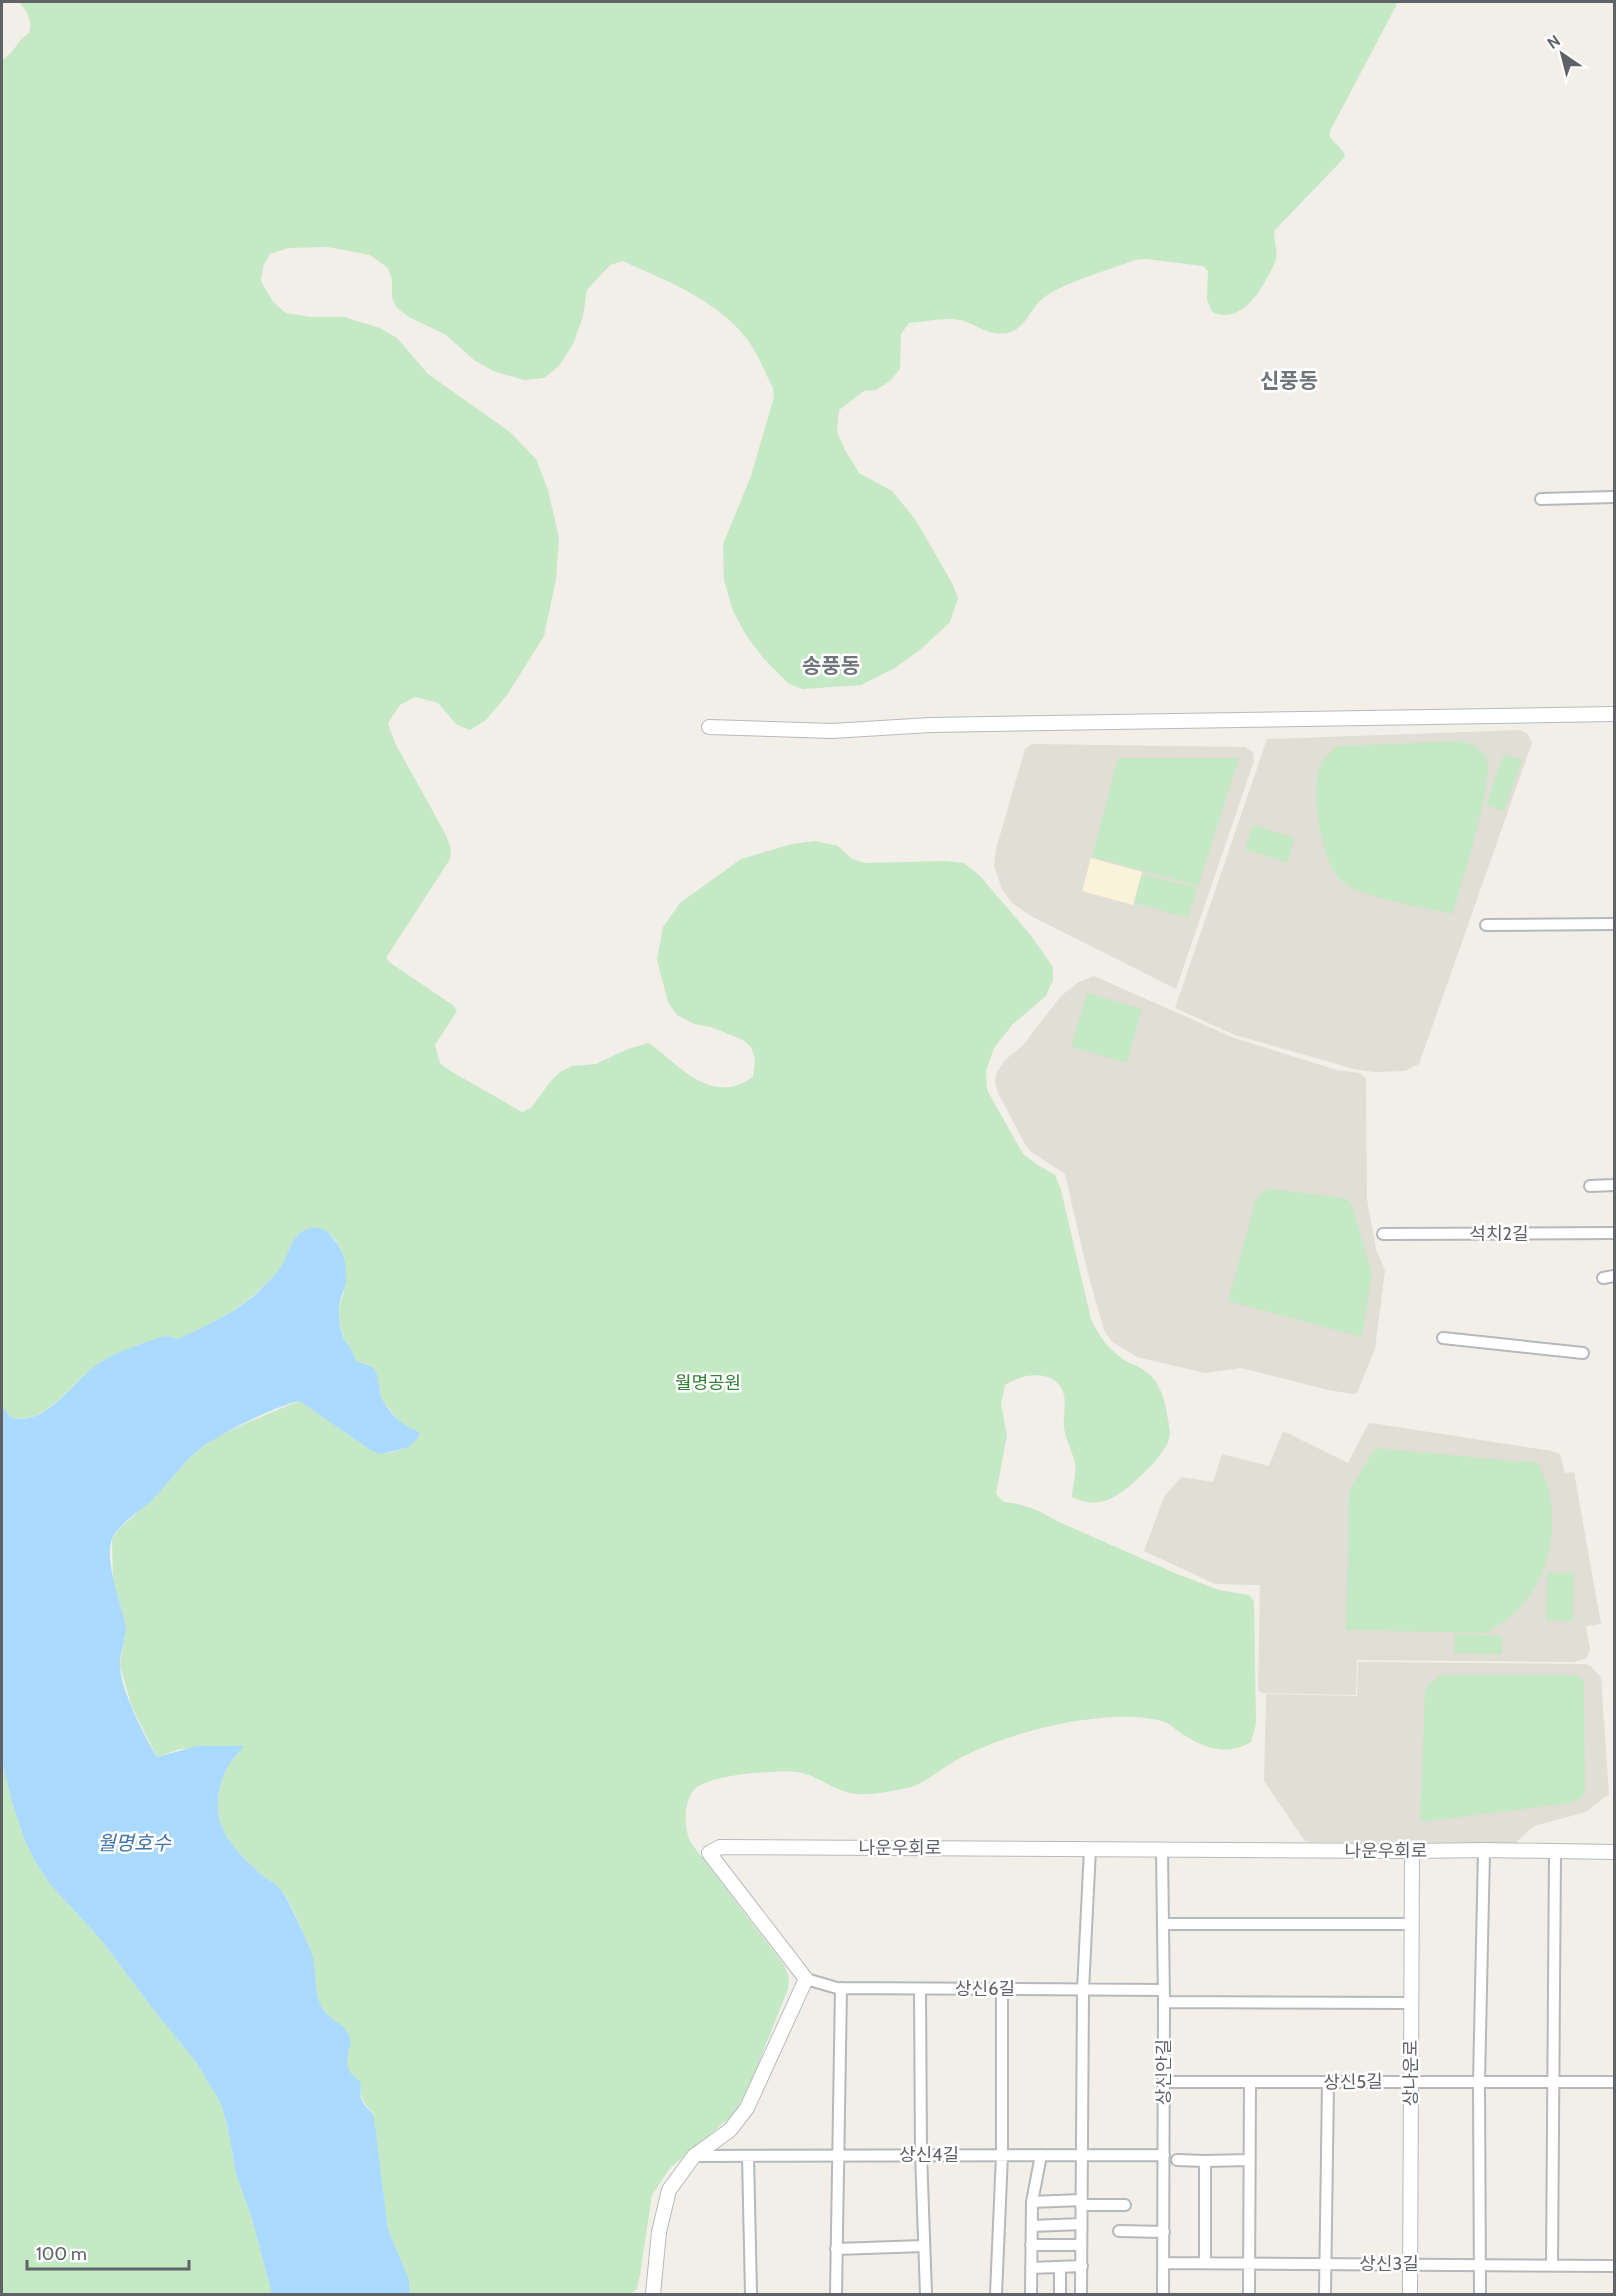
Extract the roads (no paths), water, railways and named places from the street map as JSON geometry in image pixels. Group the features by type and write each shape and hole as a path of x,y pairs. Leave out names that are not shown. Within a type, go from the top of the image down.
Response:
{"street":[{"path":"1541,499 1614,497"},
{"path":"709,727 832,731 941,724 1614,714"},
{"path":"1486,925 1614,924"},
{"path":"1590,1186 1614,1185"},
{"name":"석치2길","path":"1383,1234 1614,1233"},
{"path":"1603,1278 1614,1276"},
{"path":"1443,1338 1583,1353"},
{"name":"나운우회로","path":"806,1978 709,1852 720,1847 1614,1852"},
{"path":"1081,2295 1083,1990 1090,1849"},
{"name":"상신안길","path":"1162,1850 1164,1924 1163,2295"},
{"path":"1480,2295 1479,2082 1484,1850"},
{"name":"상나운로","path":"1410,2295 1412,1851"},
{"path":"1552,2266 1555,1851"},
{"path":"1164,1924 1412,1924"},
{"path":"653,2295 659,2232 669,2190 694,2156 730,2130 747,2108 806,1978"},
{"name":"상신6길","path":"806,1978 841,1988 1164,1990"},
{"path":"836,2295 841,1988"},
{"path":"920,1989 921,2154 926,2295"},
{"path":"996,2295 1002,2155 1002,1989"},
{"path":"1164,2002 1411,2003"},
{"name":"상신5길","path":"1164,2082 1614,2082"},
{"path":"1249,2295 1250,2083"},
{"path":"1325,2295 1328,2083"},
{"path":"1031,2295 1032,2202 1041,2155"},
{"name":"상신4길","path":"694,2156 1164,2155"},
{"path":"747,2156 751,2295"},
{"path":"1177,2160 1249,2160"},
{"path":"1205,2161 1205,2263"},
{"path":"1032,2202 1125,2205"},
{"path":"1032,2226 1081,2224"},
{"path":"1119,2230 1164,2232"},
{"path":"1031,2245 1081,2245"},
{"path":"836,2249 924,2246"},
{"name":"상신3길","path":"1163,2263 1614,2266"},
{"path":"1031,2268 1082,2266"},
{"path":"1060,2267 1060,2295"}],"water":[{"name":"월명호수","path":"313,1227 329,1233 345,1260 346,1280 339,1310 342,1335 356,1361 374,1369 381,1397 390,1412 398,1420 419,1432 418,1438 407,1448 381,1454 372,1451 299,1401 274,1409 229,1431 194,1454 151,1501 114,1534 110,1559 125,1624 120,1660 121,1675 134,1712 157,1757 197,1746 245,1746 231,1762 221,1782 218,1803 221,1824 238,1851 285,1895 313,1957 316,1988 321,2006 328,2015 344,2027 349,2035 347,2066 361,2083 361,2099 374,2117 388,2229 409,2280 410,2294 272,2294 252,2219 236,2174 221,2104 196,2062 102,1941 50,1884 35,1861 25,1841 12,1802 2,1761 2,1407 12,1418 25,1419 38,1415 108,1358 161,1337 178,1339 241,1306 258,1292 280,1268 299,1234"}],"district":[{"name":"신풍동","path":"1289,381"},
{"name":"송풍동","path":"831,666"}],"park label":[{"name":"월명공원","path":"708,1383"}]}
